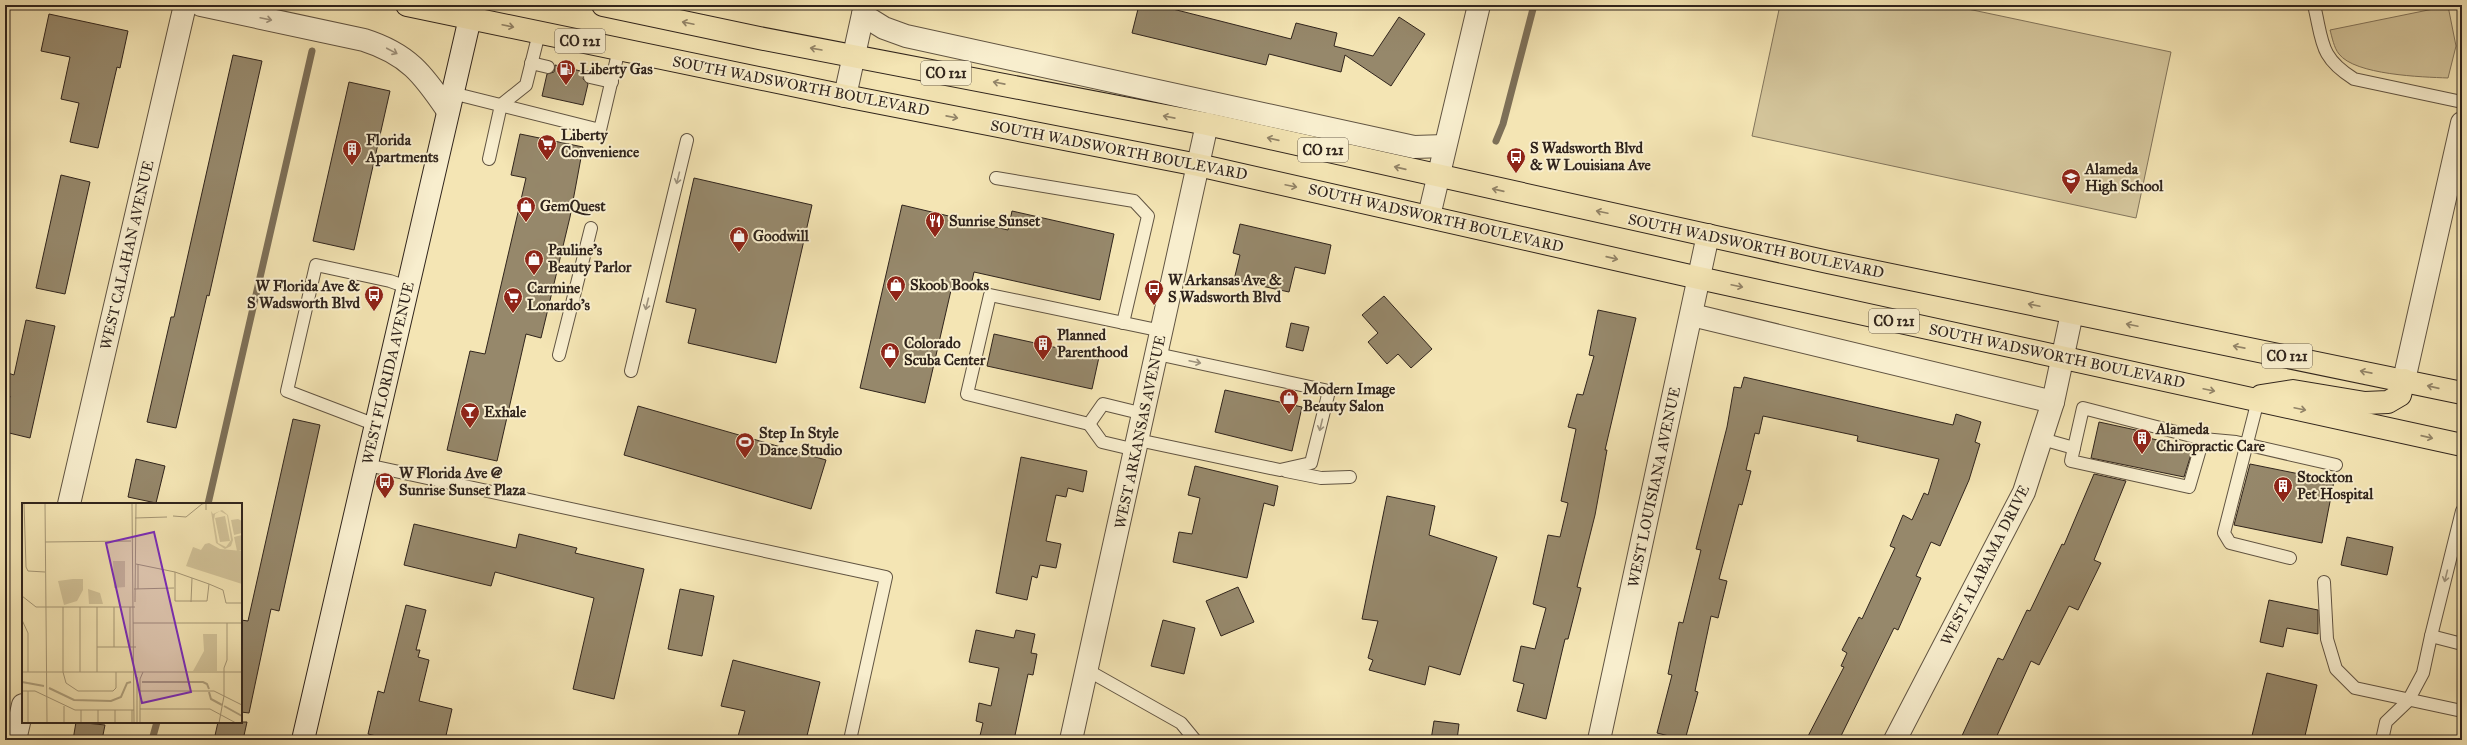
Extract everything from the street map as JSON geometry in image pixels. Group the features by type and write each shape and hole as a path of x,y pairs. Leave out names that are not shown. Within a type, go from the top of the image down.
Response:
{"main road":[{"name":"SOUTH WADSWORTH BOULEVARD","path":"407,5 471,12 539,33 845,96 1198,165 1698,278 2462,445"},
{"name":"SOUTH WADSWORTH BOULEVARD","path":"603,5 854,56 1207,124 1708,235 2072,313 2462,393"},
{"path":"2253,399 2293,391 2365,403 2388,402 2400,395 2404,380"}],"street":[{"name":"WEST CALAHAN AVENUE","path":"70,503 185,5"},
{"path":"201,5 364,40 390,49 405,58 450,102"},
{"path":"1429,216 1479,5"},
{"path":"845,96 864,10 884,28 906,36 1414,147 1445,146"},
{"name":"WEST FLORIDA AVENUE","path":"303,740 471,12"},
{"path":"2404,380 2462,123"},
{"name":"WEST ARKANSAS AVENUE","path":"1071,740 1207,124"},
{"name":"WEST LOUISIANA AVENUE","path":"1599,740 1692,315 1698,278 1708,235"},
{"name":"WEST ALABAMA DRIVE","path":"1895,740 2012,518 2024,492 2053,402 2072,313"},
{"path":"1692,315 2053,402"},
{"path":"15,740 22,709"}],"lane":[{"path":"2314,5 2325,54 2339,70 2354,79 2462,102"},
{"path":"489,159 501,105 526,85 539,33"},
{"path":"450,102 501,105 600,130 619,49"},
{"path":"531,63 548,67"},
{"path":"590,77 612,82"},
{"path":"631,371 687,140"},
{"path":"996,178 1134,201 1148,216 1123,323"},
{"path":"559,355 591,228"},
{"path":"376,425 287,391 316,265 390,280 407,287"},
{"path":"1162,331 990,295 967,394 1089,424 1102,442 1137,445 1322,478 1350,477"},
{"path":"1157,354 1329,390 1312,463 1280,470"},
{"path":"2253,399 2247,444 2224,534 2230,543 2290,558"},
{"path":"1089,424 1103,404 1144,414"},
{"path":"2203,439 2189,487 2071,461 2083,408 2203,439 2247,444 2336,465"},
{"path":"2042,439 2074,448"},
{"path":"367,465 886,577 850,740"},
{"path":"2382,740 2386,722 2408,701 2424,673 2431,636 2462,510"},
{"path":"2324,582 2327,639 2336,669 2355,688 2408,701 2462,711"},
{"path":"2431,636 2462,644"},
{"path":"1087,670 1181,723 1195,740"}],"shaded area":[{"path":"1780,5 1949,5 2171,52 2136,218 1752,136"},
{"path":"2448,6 2456,46 2448,78 2406,76 2374,71 2347,61 2337,52 2334,46 2330,30"}],"building":[{"path":"1139,5 1157,5 1291,39 1296,23 1337,33 1334,46 1373,56 1399,17 1425,34 1391,86 1345,55 1341,72 1269,54 1266,65 1132,33"},
{"path":"49,14 128,31 120,68 117,67 98,148 70,142 79,103 61,99 70,57 41,51"},
{"path":"233,55 262,61 209,296 207,295 176,428 147,422 171,317 174,317"},
{"name":"Liberty Gas","path":"555,65 585,72 583,79 588,84 583,105 542,96 547,74 554,72"},
{"name":"Florida Apartments","path":"349,82 390,91 354,250 313,241"},
{"path":"520,134 583,147 570,217 541,338 526,334 497,461 447,450 470,351 485,354 526,178 511,175"},
{"path":"61,175 90,182 65,294 36,288"},
{"name":"Goodwill","path":"694,178 812,205 776,363 688,343 696,309 666,302"},
{"path":"902,205 1008,230 1012,211 1114,234 1100,300 974,272 970,290 952,286 925,403 860,388"},
{"path":"1240,224 1331,245 1325,274 1295,267 1289,292 1234,280 1240,255 1233,253"},
{"path":"1384,296 1432,349 1411,368 1398,354 1387,364 1368,342 1378,333 1362,315"},
{"path":"1598,310 1636,318 1605,450 1607,450 1595,515 1577,587 1581,588 1568,639 1565,639 1546,719 1517,711 1524,684 1513,681 1521,646 1535,649 1546,608 1533,604 1548,535 1560,537 1568,503 1561,501 1576,429 1568,427 1577,394 1583,395 1594,356 1589,355"},
{"path":"26,320 55,326 30,438 5,432 5,416 10,396 5,395 5,372 14,375"},
{"path":"1291,323 1309,327 1303,351 1286,347"},
{"name":"Planned Parenthood","path":"994,334 1099,357 1092,389 987,366"},
{"path":"1744,377 1953,425 1956,414 1981,422 1975,442 1980,444 1969,480 1940,546 1931,542 1916,576 1921,578 1898,630 1894,628 1839,740 1806,740 1844,667 1841,666 1847,653 1842,650 1859,617 1862,619 1895,548 1890,546 1903,515 1912,520 1924,493 1928,495 1939,459 1857,441 1858,436 1763,416 1759,434 1755,433 1746,470 1751,471 1742,505 1739,504 1719,579 1727,581 1718,618 1711,616 1695,691 1698,692 1685,740 1657,733 1672,675 1668,674 1679,622 1683,623 1701,550 1696,549 1727,427 1734,387 1741,388"},
{"path":"1225,390 1302,407 1292,451 1215,432"},
{"path":"638,406 826,460 811,509 624,455"},
{"path":"293,419 320,425 279,611 271,609 249,713 242,712 242,620 248,621"},
{"name":"Alameda Chiropractic Care","path":"2099,422 2145,432 2144,437 2193,448 2184,477 2091,458"},
{"path":"1021,457 1087,471 1083,492 1068,488 1066,497 1056,495 1046,541 1061,544 1056,568 1040,565 1037,578 1032,576 1027,600 996,593"},
{"path":"136,459 165,466 156,503 128,497"},
{"name":"Stockton Pet Hospital","path":"2250,464 2334,481 2322,543 2234,525"},
{"path":"1195,466 1278,486 1274,506 1264,503 1247,578 1173,562 1179,532 1192,534 1200,498 1188,495"},
{"path":"2094,474 2126,481 2094,560 2101,563 2078,610 2069,606 2039,665 2031,661 1995,740 1960,740 1998,658 2003,660 2027,610 2030,611 2062,544 2064,545"},
{"path":"1387,496 1435,506 1429,535 1497,557 1460,675 1429,666 1425,685 1369,670 1373,660 1368,658 1378,621 1362,619"},
{"path":"414,524 516,548 519,534 577,548 575,553 644,569 614,699 573,689 594,598 495,572 491,586 404,565"},
{"path":"2347,537 2393,547 2387,575 2341,565"},
{"path":"1238,587 1254,622 1221,636 1206,601"},
{"path":"680,589 714,596 702,656 668,649"},
{"path":"2269,600 2318,610 2318,634 2287,628 2283,647 2260,642"},
{"path":"406,605 426,610 416,650 420,650 418,657 429,660 419,701 452,709 445,740 393,740 368,734 378,691 384,693"},
{"path":"1163,620 1195,628 1184,674 1151,666"},
{"path":"976,630 1014,638 1016,630 1035,634 1031,653 1037,654 1033,675 1028,674 1014,740 979,740 983,723 976,721 979,703 991,706 999,668 969,662"},
{"path":"733,660 820,682 806,740 737,740 745,711 721,706"},
{"path":"2267,673 2317,685 2304,740 2251,740"},
{"path":"1434,721 1459,724 1457,740 1431,740"},
{"path":"247,722 243,740 214,740 218,723"},
{"path":"76,723 105,725 102,740 73,740"}],"waterway":[{"path":"1496,141 1503,124 1534,5"},
{"path":"208,503 312,51"},
{"path":"152,740 157,723"}],"place":[{"name":"Liberty Gas","path":"566,86"},
{"name":"Liberty Convenience","path":"547,161"},
{"name":"Florida Apartments","path":"352,166"},
{"name":"S Wadsworth Blvd & W Louisiana Ave","path":"1516,174"},
{"name":"Alameda High School","path":"2071,195"},
{"name":"GemQuest","path":"526,223"},
{"name":"Sunrise Sunset","path":"935,238"},
{"name":"Goodwill","path":"739,253"},
{"name":"Pauline's Beauty Parlor","path":"534,276"},
{"name":"Skoob Books","path":"896,302"},
{"name":"W Arkansas Ave & S Wadsworth Blvd","path":"1154,306"},
{"name":"W Florida Ave & S Wadsworth Blvd","path":"374,312"},
{"name":"Carmine Lonardo's","path":"513,314"},
{"name":"Planned Parenthood","path":"1043,361"},
{"name":"Colorado Scuba Center","path":"890,369"},
{"name":"Modern Image Beauty Salon","path":"1289,415"},
{"name":"Exhale","path":"470,429"},
{"name":"Alameda Chiropractic Care","path":"2142,455"},
{"name":"Step In Style Dance Studio","path":"745,459"},
{"name":"W Florida Ave @ Sunrise Sunset Plaza","path":"385,499"},
{"name":"Stockton Pet Hospital","path":"2283,503"}]}
